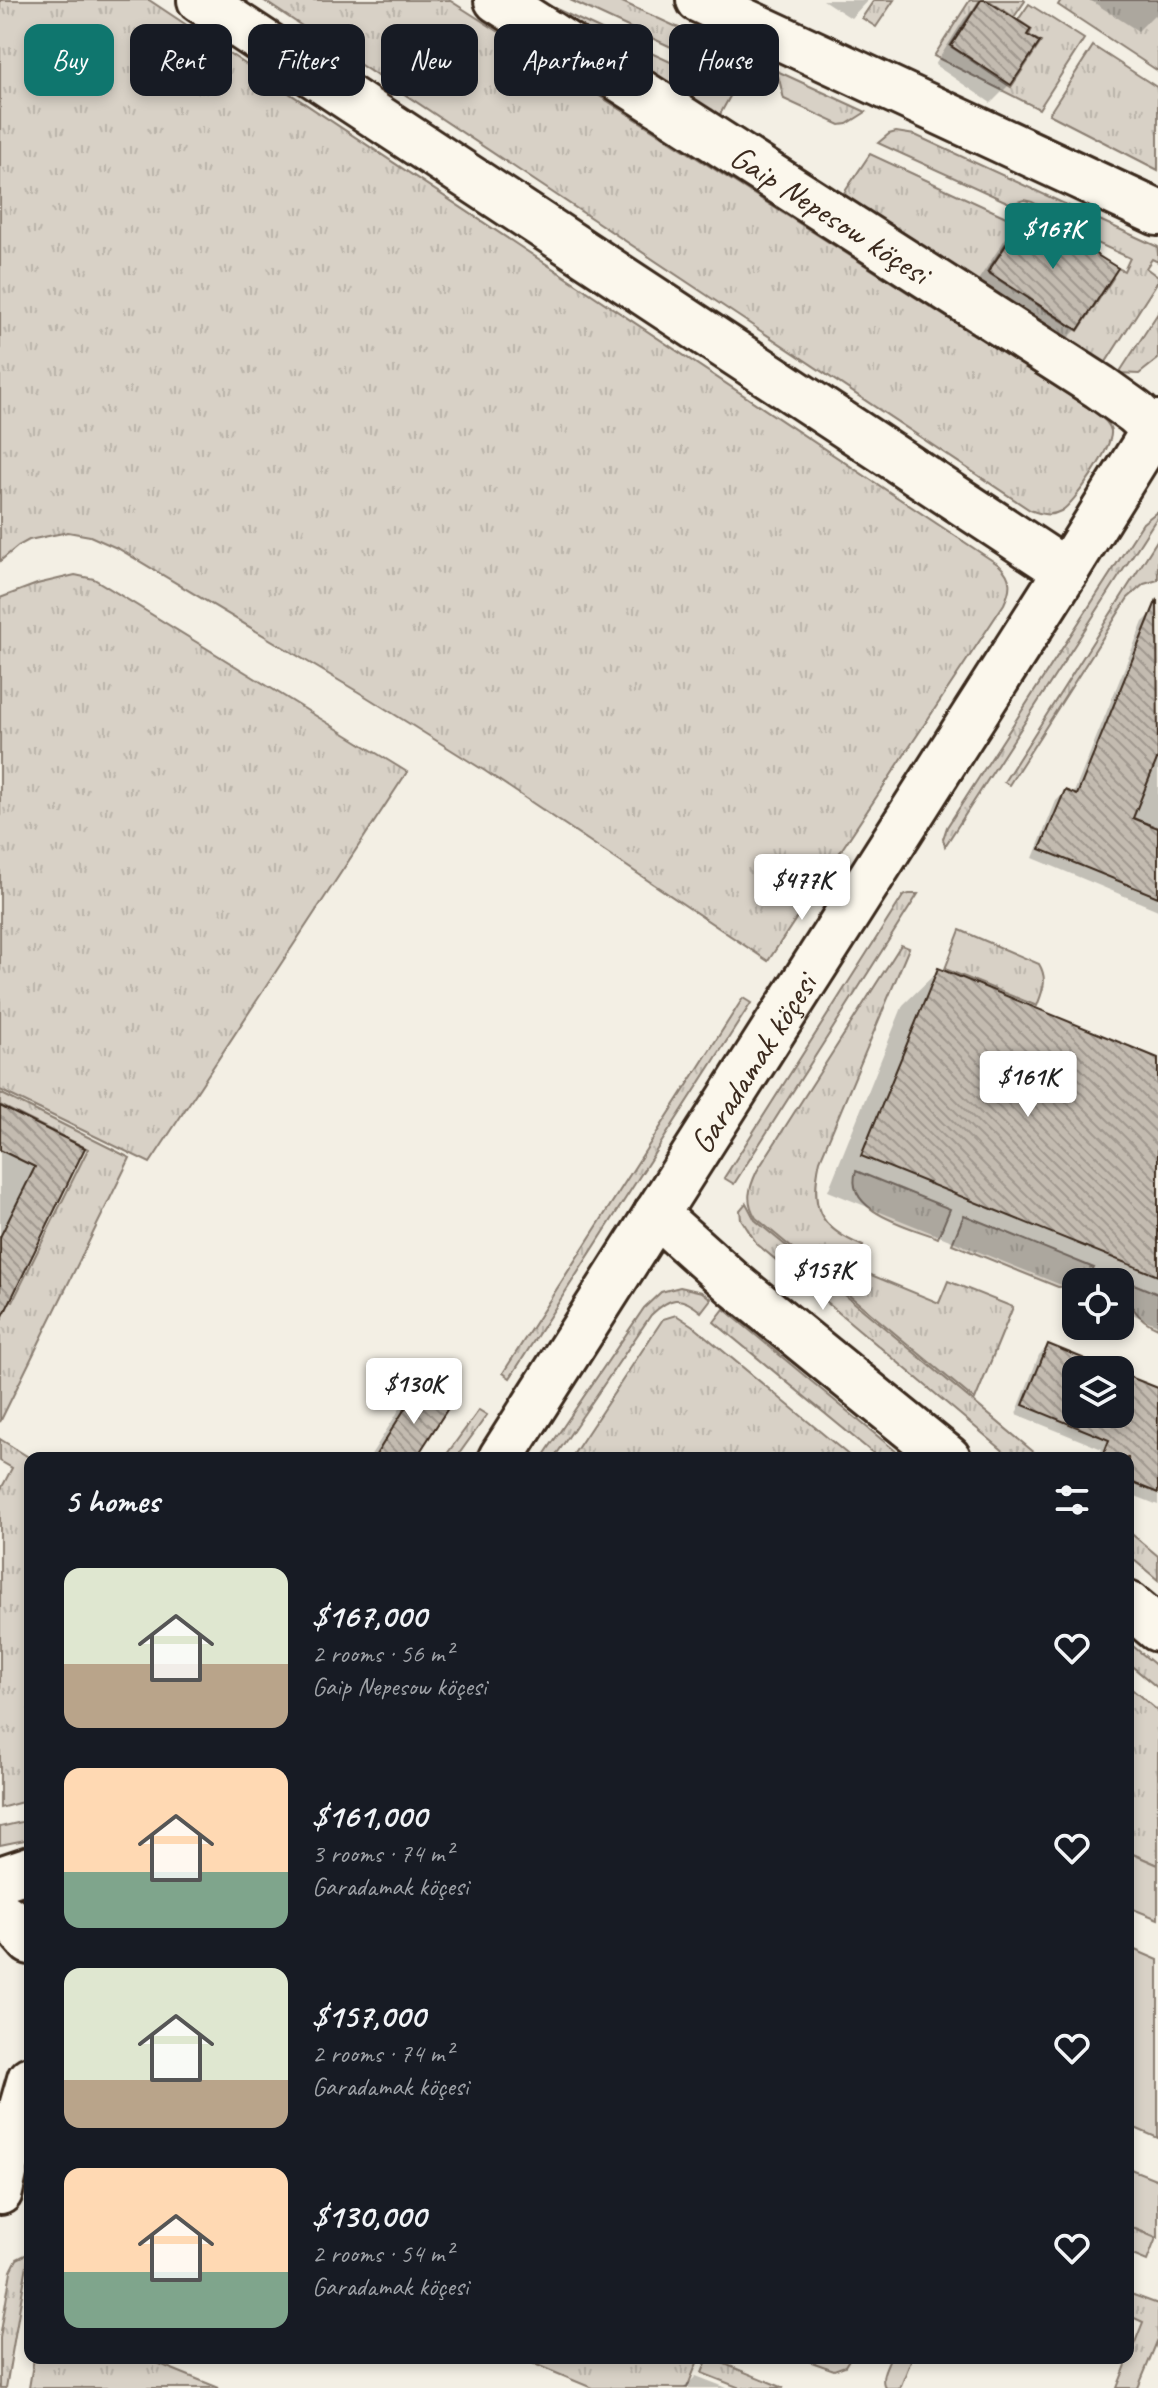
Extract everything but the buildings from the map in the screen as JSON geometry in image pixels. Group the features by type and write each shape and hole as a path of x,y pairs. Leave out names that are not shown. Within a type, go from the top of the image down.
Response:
{"street":[{"path":"200,0 1066,571"},
{"name":"Gaip Nepesow köçesi","path":"497,0 1100,387 1157,428"},
{"path":"699,0 1158,213"},
{"name":"Garadamak köçesi","path":"505,1452 1157,428"},
{"path":"656,1214 734,1284 941,1452"},
{"path":"1134,1609 1158,1629"},
{"path":"0,1879 24,1871"},
{"path":"0,1913 24,1935"},
{"path":"0,2105 24,2084"},
{"path":"0,2192 24,2099"}],"green space":[{"path":"0,0 149,0 185,24 130,24 130,96 232,96 232,55 248,66 248,96 293,96 999,565 1007,574 1009,584 1004,604 768,961 485,771 119,549 90,536 68,532 29,540 0,561"},
{"path":"263,0 449,0 494,29 494,96 600,96 1095,412 1111,431 1106,449 1075,498 1061,511 1042,514 1030,510 407,96 478,96 478,24 381,24 381,78 365,68 365,24 299,24"},
{"path":"537,0 589,24 574,24"},
{"path":"570,0 618,0 670,24 669,46 653,39 653,24 622,24"},
{"path":"874,0 894,0 876,27 862,18"},
{"path":"970,0 980,0 950,46 1011,87 1041,42 1029,35 1032,29 1018,20 1029,4 1084,39 1039,109 934,56"},
{"path":"988,0 1024,0 1025,1 1014,17"},
{"path":"1061,0 1158,0 1158,71 1058,5"},
{"path":"1093,46 1158,88 1158,170 1049,114"},
{"path":"653,54 669,61 669,86 653,76"},
{"path":"779,72 866,112 840,125 784,99"},
{"path":"684,96 730,96 718,118"},
{"path":"896,132 915,135 1158,247 1158,262 1152,259 1146,268 1158,277 1158,281 1104,365 842,196 870,154 1019,223 987,272 1019,293 1059,232 1069,239 1029,300 1078,331 1113,278 1102,271 1107,263 1124,271 1130,258 1084,237 1071,223 1032,202 1007,202 878,143"},
{"path":"1158,313 1158,359 1139,374 1119,373"},
{"path":"1158,511 1158,516 945,846 943,839 947,827 1143,523"},
{"path":"1158,539 1158,580 1144,584 1128,598 1009,785 1004,782"},
{"path":"75,575 94,579 407,772 150,1163 0,1090 0,598 37,584"},
{"path":"918,894 734,1184 724,1178 903,896"},
{"path":"960,930 1039,964 1044,980 1037,1006 945,969"},
{"path":"901,945 909,948 820,1160 817,1203 820,1214 835,1231 863,1246 854,1268 939,1303 948,1281 1013,1307 975,1400 756,1218 749,1200 757,1171"},
{"path":"743,998 751,1003 510,1378 503,1373"},
{"path":"0,1093 130,1158 0,1422 0,1295 13,1301 88,1149 0,1105"},
{"path":"856,1171 950,1209 938,1238 897,1223 869,1207 855,1185"},
{"path":"746,1203 755,1220 1034,1452 1005,1452 757,1244 741,1219 740,1210"},
{"path":"964,1215 1094,1268 1062,1268 1062,1287 1058,1287 952,1244"},
{"path":"1134,1284 1158,1294 1158,1328 1144,1321 1134,1310"},
{"path":"680,1287 702,1292 711,1299 701,1312 687,1302 675,1300 664,1304 651,1315 558,1452 546,1452 644,1308 661,1292"},
{"path":"724,1309 897,1452 872,1452 714,1322"},
{"path":"676,1315 693,1326 845,1452 575,1452 663,1319"},
{"path":"479,1410 487,1415 460,1452 448,1452"},
{"path":"0,1439 24,1454 24,1802 0,1808 0,1491 12,1468 0,1461"},
{"path":"1134,1536 1158,1556 1158,1580 1134,1560"},
{"path":"1134,1647 1158,1667 1158,1688 1134,1668"},
{"path":"1134,1691 1158,1711 1158,1865 1134,1855"},
{"path":"24,1821 24,1840 0,1845 0,1827"},
{"path":"1134,1855 1158,1865 1158,1919 1134,1909"},
{"path":"1134,1950 1158,1960 1158,2138 1134,2128"},
{"path":"1134,2170 1158,2180 1158,2238 1134,2228"},
{"path":"1134,2229 1156,2238 1147,2261 1134,2256"},
{"path":"24,2256 24,2282 6,2388 0,2388 0,2338 11,2271 17,2259"},
{"path":"1134,2295 1158,2304 1158,2339 1138,2388 1117,2388 1126,2364 1134,2364 1134,2345 1143,2322 1134,2318"},
{"path":"33,2364 160,2364 219,2388 29,2388"},
{"path":"534,2364 697,2364 687,2388 592,2388"},
{"path":"706,2364 725,2364 784,2388 740,2388 702,2373"},
{"path":"817,2364 846,2364 834,2370"},
{"path":"888,2364 910,2364 900,2388 885,2388 884,2373"}]}
